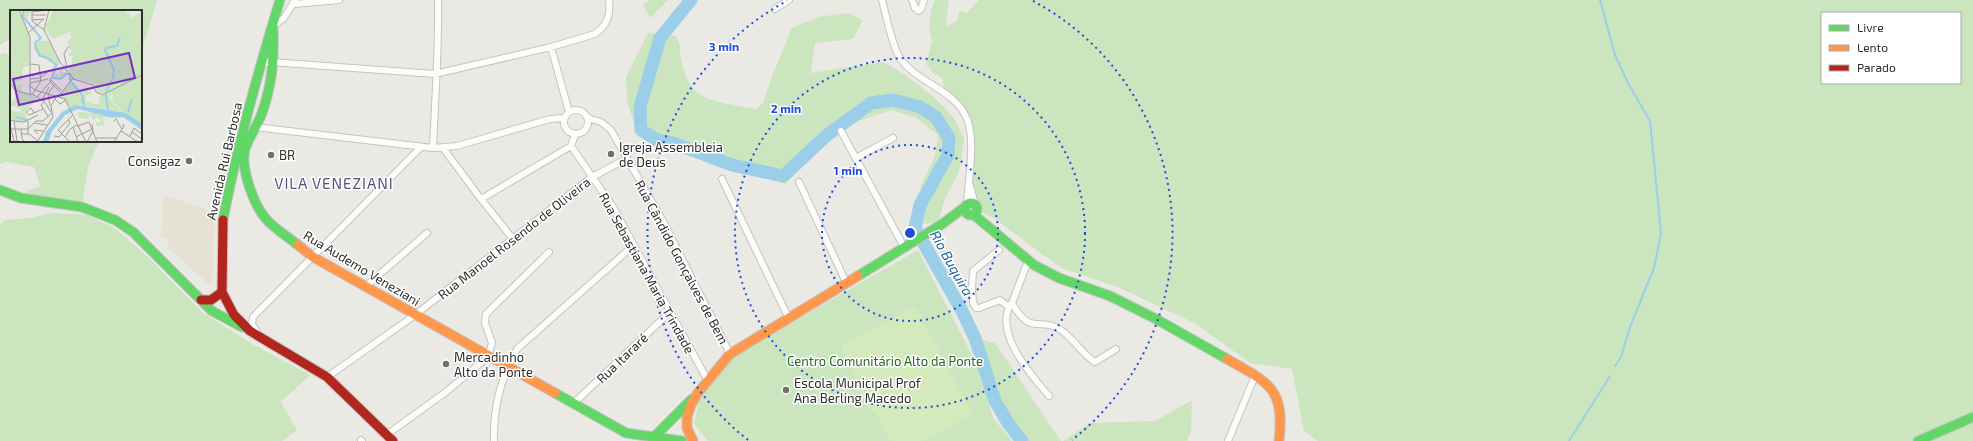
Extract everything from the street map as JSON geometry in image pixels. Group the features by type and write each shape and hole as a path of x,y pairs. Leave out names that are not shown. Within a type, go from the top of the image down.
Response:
{"main road":[{"name":"Avenida Rui Barbosa","path":"280,0 261,64 230,185 223,222 222,292 234,315 250,331 260,339 327,377 390,438"},
{"name":"Rua Audemo Veneziani","path":"273,26 274,62 267,100 247,145 244,156 245,172 250,188 256,202 267,220 313,257 626,433 682,441"},
{"path":"230,185 240,184 250,188"},
{"path":"0,190 21,198 82,207 116,220 134,232 212,311 250,331"},
{"path":"655,438 708,382 730,354 789,319 908,244 952,218 971,209 1028,260 1059,278 1110,296 1156,319 1270,386 1278,399 1281,424 1279,441"},
{"path":"201,300 210,300 222,292"},
{"path":"693,441 687,428 687,417 697,394"},
{"path":"1918,441 1973,417"},
{"name":"Rua Audemo Veneziani","path":"626,433 632,441"}],"street":[{"path":"273,26 284,18 294,2 340,0"},
{"path":"433,148 435,74 439,32 438,0"},
{"path":"261,64 265,62 274,62 435,74 551,47 588,36 601,30 608,19 609,0"},
{"path":"775,9 788,0"},
{"path":"882,0 899,57 914,72 950,96 963,111 969,124 971,137 968,179 971,209"},
{"path":"912,0 915,8 919,10 921,9 924,0"},
{"path":"255,127 421,147 443,148 457,146 550,119 566,115 579,111 588,118 588,126 586,130 579,134 575,135 565,129 566,115 551,47"},
{"name":"Rua Cândido Gonçalves de Bem","path":"588,118 601,122 611,130 664,223 730,354"},
{"path":"841,131 908,244"},
{"path":"481,199 571,146 575,135"},
{"path":"856,158 893,138"},
{"name":"Rua Sebastiana Maria Trindade","path":"571,146 613,207 708,382"},
{"path":"260,339 252,324 253,317 421,147"},
{"path":"443,148 513,240"},
{"name":"Rua Manoel Rosendo de Oliveira","path":"327,377 414,315 513,240 592,177 626,158"},
{"path":"722,179 789,319"},
{"path":"799,182 846,282"},
{"path":"365,287 427,233"},
{"path":"494,441 495,412 507,367 518,349 634,245"},
{"path":"999,250 973,271 973,302 976,308 1000,300 1010,305 1026,322 1054,326 1062,330 1093,361 1098,361 1116,349"},
{"path":"390,438 488,356 492,343 485,323 486,314 549,252"},
{"path":"1028,260 1006,319 1014,349 1030,375 1049,396"},
{"name":"Rua Itararé","path":"573,404 670,312"},
{"path":"1228,441 1255,376"}],"shaded area":[{"path":"164,195 215,212 212,287 168,248 169,240 161,236"}],"green space":[{"path":"0,0 157,0 143,47 142,10 10,10 10,39 0,45"},
{"path":"650,0 668,0 650,18 643,5"},
{"path":"935,0 949,0 946,20 947,27 957,21 960,10 967,13 979,0 1973,0 1973,441 1318,441 1304,431 1292,369 1250,363 1196,324 1118,287 1061,268 994,218 979,211 975,204 968,179 971,137 960,107 945,93 942,78 933,73 926,64 932,41 929,29 931,10"},
{"path":"848,13 863,20 853,39 815,43 811,73 883,62 902,73 933,96 954,118 964,139 959,172 945,198 939,220 927,224 912,220 921,185 935,156 938,135 916,118 892,110 852,123 838,133 785,184 725,167 652,141 635,126 627,101 626,77 648,33 676,36 680,45 683,68 693,88 699,94 718,102 756,109 763,103 772,76 792,28 818,17"},
{"path":"3,53 10,55 10,142 99,142 88,167 82,205 21,198 27,191 40,186 34,167 6,162 0,164 0,55"},
{"path":"52,213 87,215 116,229 149,258 202,312 252,344 310,375 281,402 297,430 282,441 0,441 0,225 5,220 31,218"},
{"name":"Centro Comunitário Alto da Ponte","path":"918,250 977,365 993,418 1012,441 708,441 694,424 700,396 732,357"},
{"path":"915,307 973,415 923,441 890,441 876,414 869,409 861,393 860,383 841,350 842,345"},
{"path":"975,338 995,343 1061,441 1022,441 1008,423 995,401"},
{"path":"1192,400 1191,432 1187,441 1063,441 1090,423 1155,421"}],"waterway":[{"name":"Rio Buquira","path":"691,0 660,38 640,107 641,130 657,140 673,143 732,165 783,176 826,136 871,103 893,100 920,107 936,117 949,138 948,155 920,205 915,228 961,309 975,338 995,401 1008,423 1022,441"},
{"path":"1600,0 1615,55 1629,85 1650,121 1661,233 1654,268 1630,327 1621,357 1615,366"},
{"path":"1569,441 1610,376"}],"traffic: fast":[{"path":"223,220 248,109 280,0"},
{"path":"273,26 273,57 267,97 258,123 245,149 244,166 249,186 262,214 274,227 298,245"},
{"path":"0,190 21,198 82,207 115,220 133,232 212,311 242,327"},
{"path":"973,203 976,204 977,209 976,214 969,215 966,214 965,207 966,204 973,203"},
{"path":"858,276 942,224 965,207"},
{"path":"974,215 1034,265 1059,278 1110,296 1156,319 1227,359"},
{"path":"555,393 626,433 682,441"},
{"path":"655,439 655,436 692,399"},
{"path":"1918,441 1973,417"}],"traffic: slow":[{"path":"298,245 313,257 555,393"},
{"path":"693,441 687,428 687,417 691,405 697,394 730,354 858,276"},
{"path":"1227,359 1254,374 1271,389 1276,398 1279,409 1279,441"}],"traffic: jam":[{"path":"223,220 222,292 234,315 250,331 327,377 393,441"},
{"path":"201,300 211,300 222,292"}],"place":[{"name":"Igreja Assembleia de Deus","path":"611,154"},
{"name":"BR","path":"271,155"},
{"name":"Consigaz","path":"189,161"},
{"name":"Mercadinho Alto da Ponte","path":"446,364"},
{"name":"Escola Municipal Prof Ana Berling Macedo","path":"786,390"}],"district":[{"name":"VILA VENEZIANI","path":"334,183"}]}
